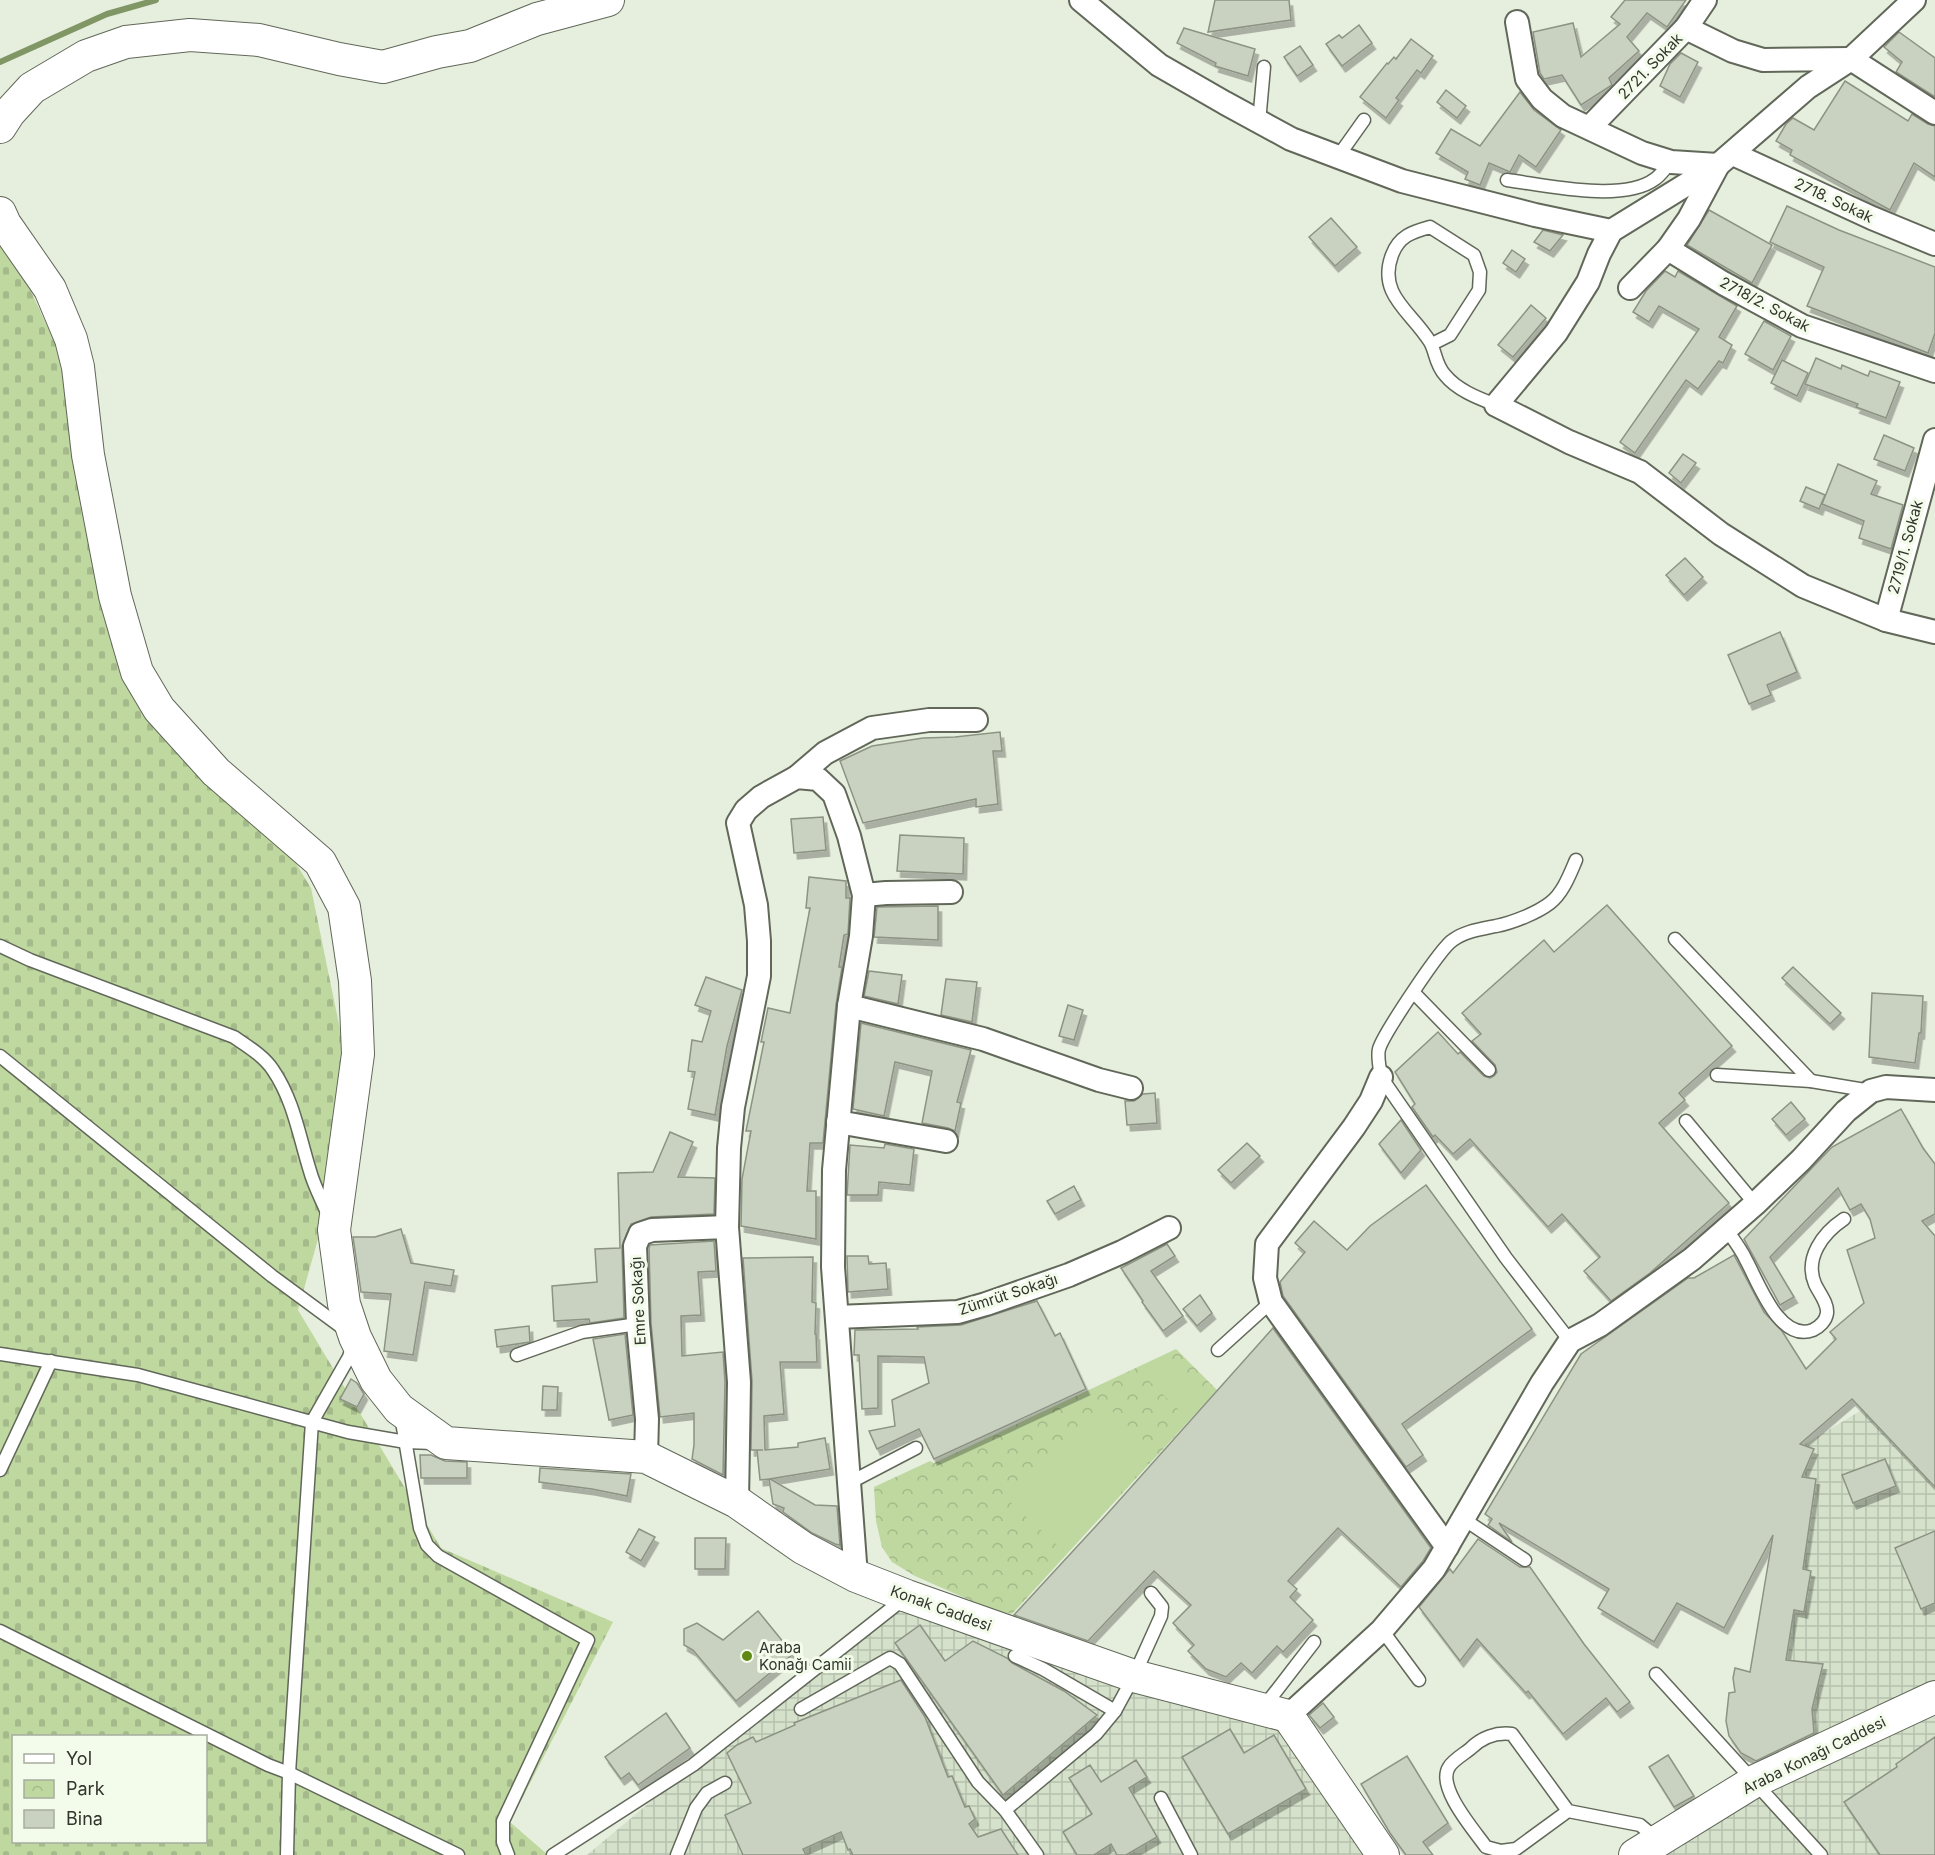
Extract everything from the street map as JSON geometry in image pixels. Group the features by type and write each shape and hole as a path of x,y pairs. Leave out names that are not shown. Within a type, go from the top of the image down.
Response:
{"street":[{"path":"0,127 9,113 32,88 86,56 126,42 190,35 259,40 384,67 437,52 470,46 537,20 608,0"},
{"path":"1081,0 1159,64 1291,139 1402,181 1535,215 1611,231"},
{"name":"2721. Sokak","path":"1590,127 1686,28 1705,0"},
{"path":"1914,0 1851,59 1808,87 1725,160 1611,231 1588,282 1556,333 1496,405 1569,442 1640,472 1721,534 1803,586 1886,620 1935,632"},
{"path":"1516,22 1527,79 1542,99 1563,116 1642,153 1671,162 1725,160"},
{"path":"1686,28 1733,51 1763,60 1851,59 1935,112"},
{"path":"1630,288 1668,249 1725,160"},
{"name":"2718. Sokak","path":"1725,160 1935,244"},
{"path":"0,213 5,224 50,289 71,339 78,367 88,455 115,596 136,672 159,709 216,772 320,862 344,907 355,981 358,1054 334,1230 344,1304 355,1337 376,1380 399,1409 446,1443"},
{"name":"2718/2. Sokak","path":"1668,249 1723,283 1802,326 1935,371"},
{"name":"2719/1. Sokak","path":"1886,620 1935,440"},
{"path":"737,1502 740,1382 727,1227 729,1148 733,1107 759,976 756,905 738,823 746,810 761,797 797,777 825,753 872,728 929,720 976,720"},
{"path":"797,777 818,779 834,794 849,836 864,896 861,936 849,1006 834,1170 833,1267 856,1576"},
{"path":"864,896 886,893 951,892"},
{"path":"849,1006 983,1039 1100,1080 1131,1088"},
{"path":"1381,1077 1371,1101 1354,1127 1267,1244 1265,1278 1271,1302 1447,1546"},
{"path":"1383,1855 1275,1713 1382,1630 1434,1569 1542,1383 1570,1341 1600,1324 1683,1266 1755,1204 1801,1160 1845,1111 1871,1091 1886,1087 1935,1090"},
{"path":"838,1122 946,1141"},
{"name":"Emre Sokağı","path":"646,1456 647,1419 638,1324 636,1246 640,1234 671,1228 727,1227"},
{"name":"Zümrüt Sokağı","path":"837,1317 958,1312 1069,1275 1169,1228"},
{"name":"Konak Caddesi","path":"446,1443 646,1456 737,1502 803,1548 856,1576 1134,1676 1275,1713"},
{"name":"Araba Konağı Caddesi","path":"1647,1848 1755,1781 1935,1697"}],"lane":[{"path":"1259,122 1264,67"},
{"path":"1338,158 1364,120"},
{"path":"1507,180 1604,192 1646,184 1655,179 1671,162"},
{"path":"1432,344 1450,335 1479,290 1480,272 1474,255 1430,228 1409,232 1394,249 1387,268 1389,287 1432,344 1435,359 1445,376 1468,393 1496,405"},
{"path":"1570,1341 1506,1258 1381,1077 1379,1051 1388,1032 1442,951 1452,940 1469,932 1511,923 1551,903 1565,884 1576,860"},
{"path":"1675,939 1810,1081"},
{"path":"0,946 30,960 234,1037 255,1051 272,1069 288,1099 300,1130 310,1173 334,1230"},
{"path":"1414,993 1489,1070"},
{"path":"0,1056 272,1276 355,1337 349,1357 312,1422 288,1773 287,1855"},
{"path":"1718,1075 1810,1081 1871,1091"},
{"path":"1686,1121 1755,1204"},
{"path":"1726,1229 1746,1258 1770,1307 1792,1329 1801,1332 1813,1330 1822,1324 1827,1315 1826,1305 1811,1271 1818,1245 1825,1234 1844,1219"},
{"path":"1218,1350 1271,1302"},
{"path":"517,1355 582,1332 638,1324"},
{"path":"0,1354 138,1375 348,1432 406,1442 446,1443"},
{"path":"0,1470 51,1361"},
{"path":"399,1409 420,1528 427,1545 438,1556 466,1574 588,1640 503,1821 503,1842 508,1855"},
{"path":"849,1483 916,1448"},
{"path":"1462,1518 1525,1560"},
{"path":"1005,1810 1096,1734 1115,1711 1134,1676 1161,1616 1162,1607 1151,1593"},
{"path":"553,1855 693,1765 907,1596"},
{"path":"1382,1630 1419,1680"},
{"path":"0,1631 268,1765 458,1855"},
{"path":"1275,1713 1314,1642"},
{"path":"1015,1656 1043,1669 1115,1711"},
{"path":"801,1709 890,1658 900,1664 978,1782 1005,1810 1037,1855"},
{"path":"1656,1674 1821,1855"},
{"path":"1568,1811 1516,1849 1501,1851 1486,1847 1458,1807 1446,1783 1448,1767 1478,1742 1501,1733 1512,1734 1568,1811 1640,1825 1647,1848"},
{"path":"677,1855 696,1808 707,1793 725,1783"},
{"path":"1161,1798 1191,1855"}],"shaded area":[{"path":"1905,1384 1935,1385 1935,1855 1635,1855 1791,1759 1770,1465"},
{"path":"907,1596 1288,1716 1383,1855 587,1855 814,1665"}],"green space":[{"path":"0,235 15,257 61,356 102,609 124,683 206,778 294,860 311,888 343,1044 331,1193 298,1310 441,1548 613,1622 510,1822 548,1855 0,1855"},
{"path":"1176,1349 1217,1390 1012,1614 992,1610 915,1576 892,1562 882,1547 876,1521 874,1487 930,1461 934,1463"},
{"path":"1167,1360 1206,1398 1187,1418 1148,1380"},
{"path":"1102,1402 1157,1452 1066,1553 1011,1503"}],"building":[{"path":"1215,0 1289,0 1291,20 1208,32"},
{"path":"1625,0 1686,0 1667,27 1647,13 1627,37 1639,51 1609,78 1612,85 1581,105 1562,75 1544,79 1540,73 1533,32 1573,23 1581,57 1620,24 1611,17"},
{"path":"1359,25 1372,43 1342,66 1326,44 1339,35 1342,38"},
{"path":"1184,28 1255,49 1248,76 1215,66 1216,63 1177,43"},
{"path":"1899,32 1935,58 1935,97 1896,72 1902,62 1884,47"},
{"path":"1411,39 1433,56 1421,73 1417,70 1396,98 1399,100 1386,118 1360,97 1387,63 1394,57 1396,59"},
{"path":"1300,46 1313,65 1297,76 1284,57"},
{"path":"1681,53 1698,62 1680,97 1660,86 1670,64"},
{"path":"1845,81 1908,121 1912,114 1935,126 1935,177 1914,163 1890,210 1790,155 1792,150 1776,141 1786,124 1793,118 1814,130"},
{"path":"1446,90 1466,106 1457,118 1437,102"},
{"path":"1520,92 1534,110 1561,130 1536,167 1519,155 1510,172 1489,163 1480,185 1465,179 1468,172 1436,153 1451,129 1480,146"},
{"path":"1787,206 1839,230 1935,267 1935,333 1928,353 1807,306 1824,267 1770,242"},
{"path":"1709,210 1772,245 1752,283 1687,245"},
{"path":"1331,218 1357,247 1335,266 1309,237"},
{"path":"1543,230 1563,235 1550,251 1534,242"},
{"path":"1512,250 1525,259 1516,272 1503,263"},
{"path":"1665,271 1675,277 1678,271 1737,306 1719,337 1732,345 1723,363 1719,361 1698,389 1686,380 1635,453 1620,442 1699,329 1659,306 1649,322 1633,312 1646,291"},
{"path":"1531,305 1546,318 1513,357 1498,345"},
{"path":"1764,321 1791,336 1773,370 1745,354"},
{"path":"1816,358 1841,369 1842,365 1868,376 1870,371 1900,382 1886,418 1856,407 1858,404 1805,384"},
{"path":"1782,360 1808,373 1797,396 1771,383"},
{"path":"1884,435 1914,448 1905,471 1874,459"},
{"path":"1683,454 1696,463 1681,483 1669,473"},
{"path":"1838,464 1877,481 1871,494 1903,505 1891,549 1859,538 1864,521 1822,504"},
{"path":"1806,487 1825,495 1819,509 1800,501"},
{"path":"1685,558 1703,577 1684,595 1666,575"},
{"path":"1780,632 1797,672 1767,685 1771,695 1749,704 1728,655"},
{"path":"1000,732 1002,751 993,751 998,804 976,807 976,799 863,823 840,761 872,746 923,738"},
{"path":"823,817 826,850 794,853 791,819"},
{"path":"900,835 964,838 963,874 897,871"},
{"path":"809,877 846,881 846,898 850,898 848,934 844,935 839,967 842,967 836,1005 823,1143 810,1143 807,1191 816,1191 816,1239 741,1226 742,1179 751,1131 746,1131 764,1042 761,1042 768,1008 790,1013 810,908 806,908"},
{"path":"1607,905 1732,1046 1679,1093 1685,1100 1659,1123 1729,1203 1650,1273 1611,1301 1584,1271 1600,1257 1562,1214 1548,1227 1470,1139 1453,1154 1435,1135 1433,1137 1412,1107 1415,1104 1395,1072 1438,1032 1458,1054 1460,1052 1484,1076 1490,1078 1494,1076 1497,1072 1495,1065 1472,1041 1481,1034 1462,1013 1544,940 1554,952"},
{"path":"938,906 938,940 874,937 877,907"},
{"path":"1793,967 1841,1013 1830,1024 1782,978"},
{"path":"869,971 902,975 898,1004 864,996"},
{"path":"706,977 742,990 727,1046 715,1115 688,1109 695,1072 688,1071 692,1040 702,1042 711,1011 695,1005"},
{"path":"946,979 977,982 972,1022 941,1015"},
{"path":"1872,993 1923,996 1921,1033 1919,1033 1915,1063 1869,1057"},
{"path":"1068,1005 1083,1010 1074,1040 1059,1036"},
{"path":"861,1023 971,1050 957,1102 961,1103 955,1131 922,1123 932,1071 895,1062 884,1116 853,1109"},
{"path":"1155,1093 1157,1123 1127,1125 1125,1101 1134,1101 1143,1094"},
{"path":"1791,1102 1805,1119 1786,1135 1772,1119"},
{"path":"1901,1109 1935,1164 1935,1214 1922,1221 1935,1236 1935,1487 1852,1399 1800,1444 1814,1449 1802,1477 1816,1479 1803,1569 1811,1571 1804,1612 1794,1610 1786,1660 1823,1664 1812,1709 1814,1733 1756,1761 1741,1753 1729,1736 1726,1721 1729,1693 1735,1692 1733,1678 1735,1668 1750,1672 1773,1535 1724,1628 1677,1603 1654,1642 1598,1608 1609,1589 1499,1523 1512,1542 1488,1525 1492,1519 1485,1514 1581,1354 1688,1278 1694,1278 1734,1255 1764,1312 1782,1331 1806,1369 1836,1339 1830,1332 1864,1303 1847,1250 1875,1238 1870,1219 1861,1204 1850,1210 1838,1188 1770,1257 1794,1297 1780,1305 1744,1239 1832,1147"},
{"path":"1401,1120 1421,1150 1401,1173 1379,1144"},
{"path":"670,1132 693,1142 678,1177 715,1178 714,1214 651,1217 631,1224 622,1246 624,1318 590,1323 589,1319 554,1321 552,1286 597,1282 595,1249 620,1248 618,1173 653,1172"},
{"path":"1247,1143 1260,1156 1231,1183 1218,1170"},
{"path":"885,1144 914,1149 910,1185 879,1182 878,1195 847,1195 850,1145 884,1148"},
{"path":"1426,1185 1532,1329 1402,1424 1423,1455 1406,1467 1283,1296 1280,1282 1305,1252 1295,1243 1314,1221 1347,1250 1370,1226"},
{"path":"1074,1186 1081,1200 1055,1214 1047,1201"},
{"path":"401,1229 411,1263 454,1270 451,1286 425,1282 413,1355 384,1351 391,1294 361,1292 353,1237 375,1237"},
{"path":"714,1241 716,1271 698,1272 701,1315 681,1316 682,1356 723,1352 725,1382 723,1475 692,1459 694,1413 660,1417 651,1323 650,1245"},
{"path":"1167,1244 1175,1256 1151,1271 1183,1316 1163,1331 1121,1268"},
{"path":"847,1256 868,1256 869,1264 886,1263 888,1289 848,1292"},
{"path":"813,1257 812,1302 816,1303 817,1362 780,1362 784,1414 764,1416 765,1450 798,1447 798,1443 825,1438 830,1469 770,1479 815,1505 837,1506 840,1545 812,1533 783,1512 784,1508 773,1504 769,1479 760,1480 757,1450 751,1450 752,1381 743,1258"},
{"path":"1200,1295 1212,1313 1197,1326 1183,1309"},
{"path":"1037,1301 1055,1336 1060,1333 1086,1389 934,1459 919,1429 877,1449 869,1431 895,1426 892,1400 929,1383 924,1357 878,1356 878,1408 862,1409 859,1355 854,1355 855,1330 918,1329 917,1327 961,1325"},
{"path":"529,1326 530,1342 497,1347 495,1330"},
{"path":"1273,1328 1431,1548 1401,1587 1338,1528 1288,1581 1297,1589 1290,1597 1313,1620 1283,1652 1277,1646 1252,1673 1241,1663 1226,1677 1206,1669 1188,1651 1194,1645 1173,1623 1191,1605 1154,1571 1088,1641 1014,1615 1108,1513"},
{"path":"625,1334 633,1415 609,1420 593,1339"},
{"path":"351,1379 357,1383 364,1394 357,1407 340,1399"},
{"path":"543,1386 558,1387 557,1410 542,1410"},
{"path":"420,1455 431,1455 445,1461 467,1462 467,1478 421,1478"},
{"path":"1885,1459 1896,1486 1853,1503 1842,1475"},
{"path":"540,1468 631,1474 627,1496 539,1482"},
{"path":"639,1529 655,1537 641,1561 626,1552"},
{"path":"1935,1531 1935,1603 1921,1609 1895,1548"},
{"path":"695,1538 726,1538 725,1569 695,1569"},
{"path":"1478,1539 1520,1567 1530,1567 1584,1644 1630,1702 1617,1712 1606,1698 1563,1734 1528,1691 1526,1693 1477,1639 1460,1661 1419,1607 1450,1569 1453,1573"},
{"name":"Araba Konağı Camii","path":"758,1611 793,1654 736,1701 693,1650 684,1645 684,1629 697,1623 723,1640"},
{"path":"920,1625 945,1661 973,1641 1064,1691 1097,1715 1003,1795 895,1643"},
{"path":"901,1680 925,1717 948,1777 952,1776 965,1807 969,1806 975,1819 969,1824 978,1837 1001,1829 1018,1855 853,1855 850,1849 848,1850 841,1832 803,1849 806,1855 743,1855 725,1815 751,1803 727,1753 753,1737 756,1742 795,1725 794,1723"},
{"path":"1323,1703 1334,1717 1320,1728 1309,1715"},
{"path":"666,1713 690,1748 638,1785 629,1773 621,1779 605,1757"},
{"path":"1230,1729 1244,1753 1274,1735 1306,1789 1228,1834 1182,1757"},
{"path":"1935,1737 1935,1855 1880,1855 1844,1802 1897,1767 1896,1764"},
{"path":"1668,1755 1694,1796 1674,1807 1649,1767"},
{"path":"1407,1756 1448,1823 1423,1842 1433,1855 1406,1855 1361,1784"},
{"path":"1136,1760 1147,1777 1129,1788 1157,1837 1126,1855 1117,1855 1111,1844 1094,1855 1077,1855 1063,1832 1092,1814 1069,1778 1090,1765 1101,1782"}],"waterway":[{"path":"0,62 107,14 156,0"}],"place":[{"name":"Araba Konağı Camii","path":"747,1656"}]}
